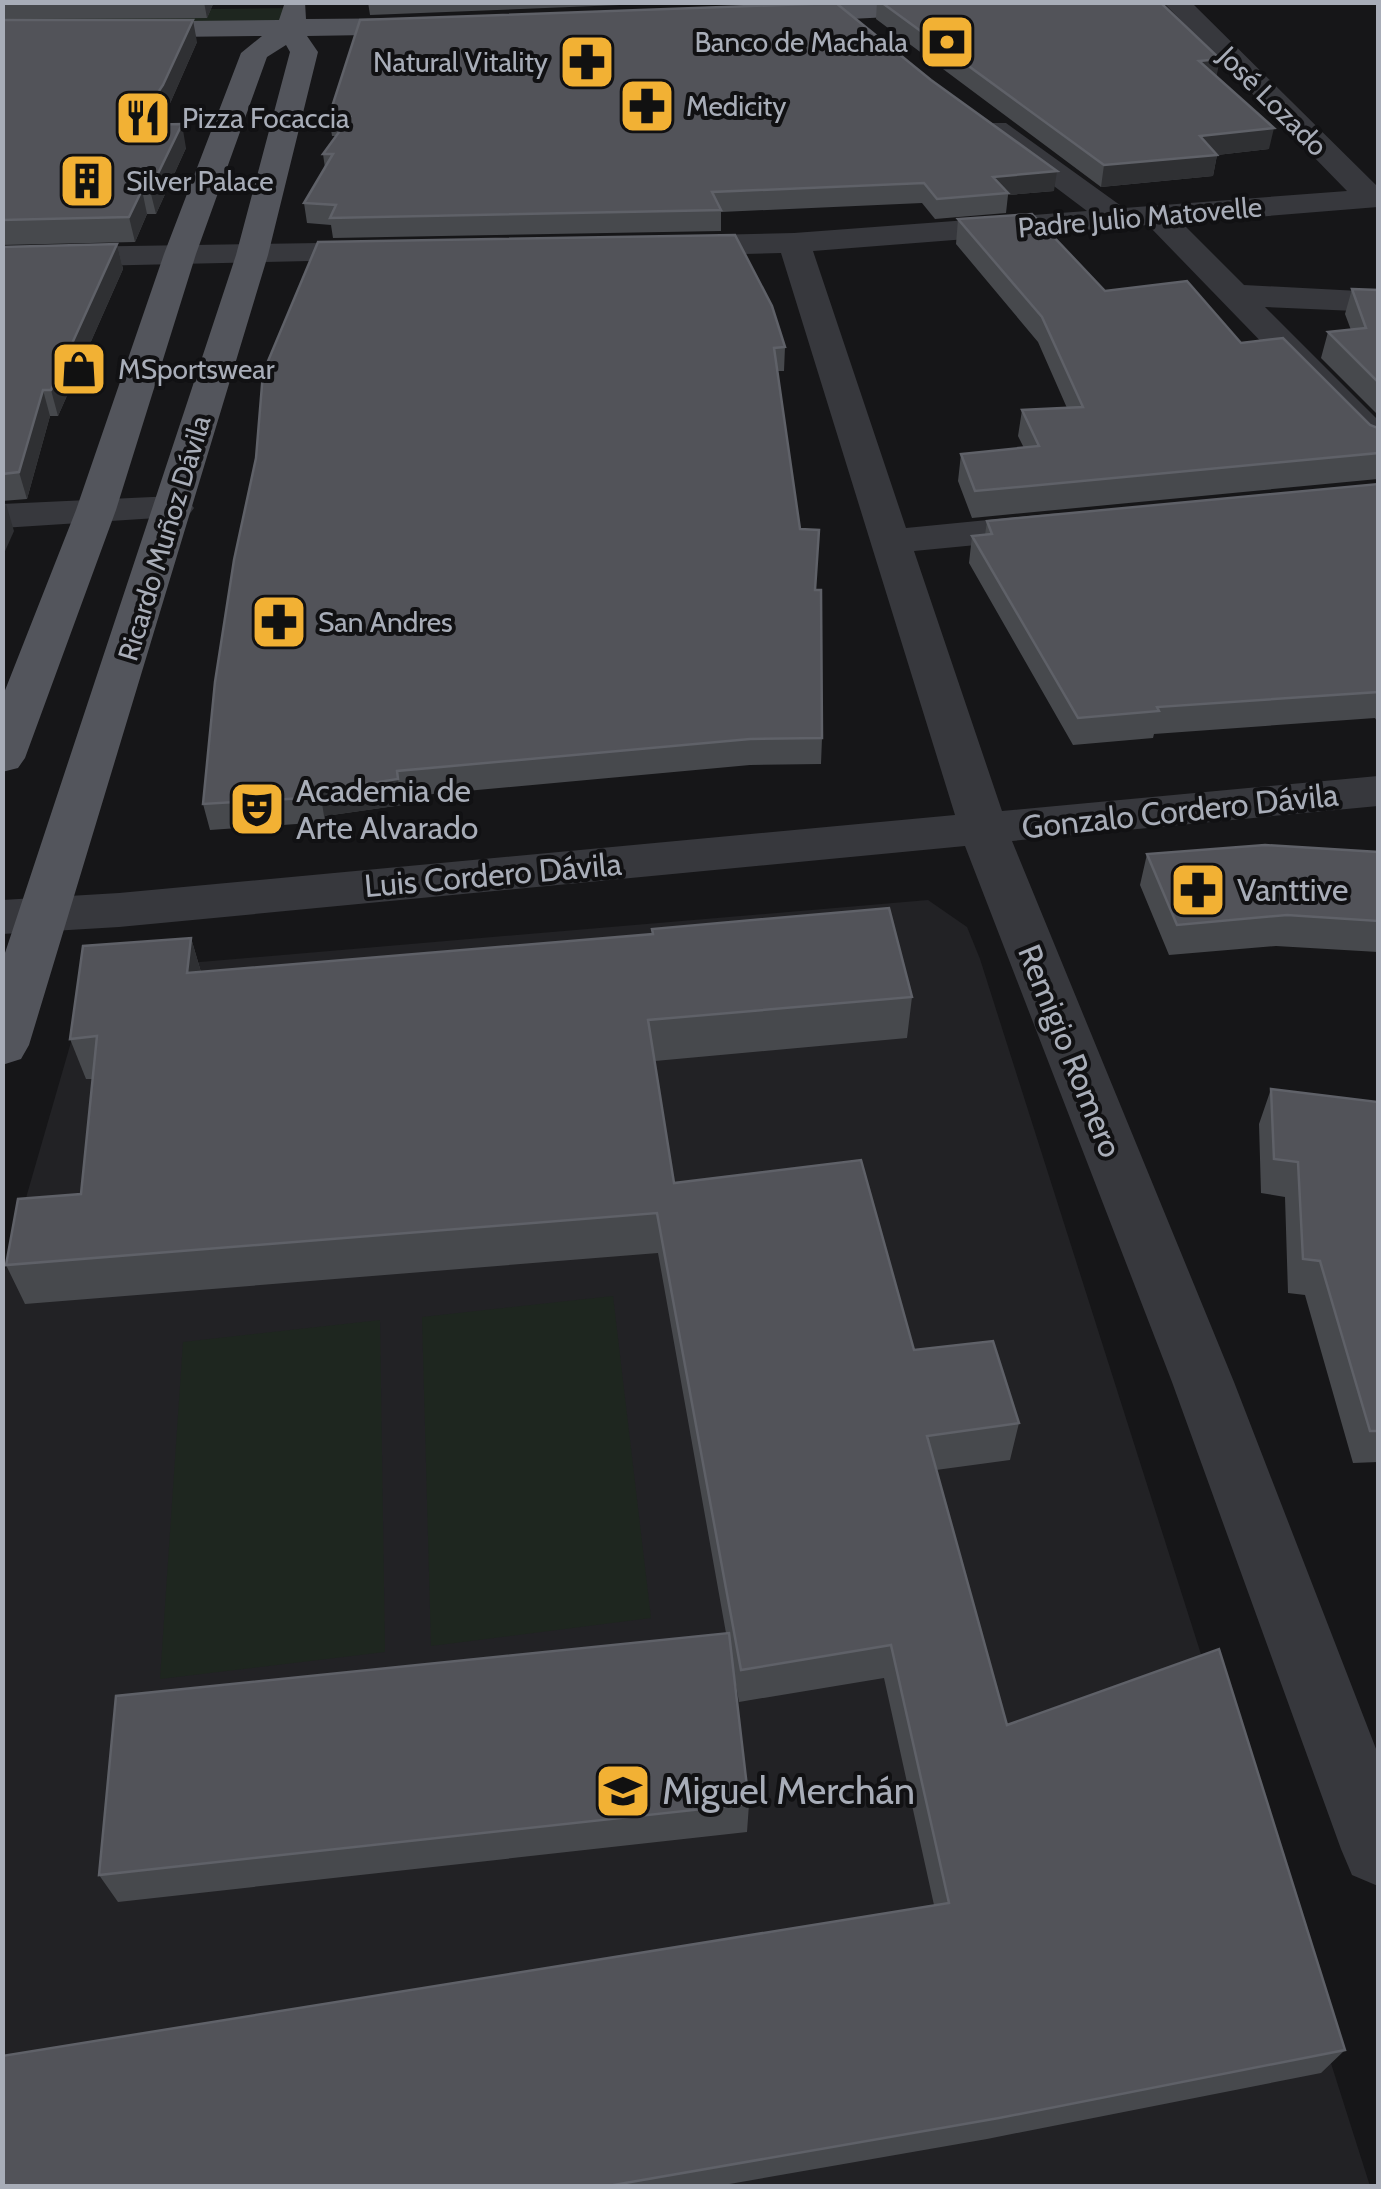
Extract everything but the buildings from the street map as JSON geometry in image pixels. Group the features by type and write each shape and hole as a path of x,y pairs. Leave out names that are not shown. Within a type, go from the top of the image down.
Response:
{"main road":[{"path":"2,31 292,18 421,2"},
{"path":"736,16 836,7 1028,2"},
{"path":"2,8 459,25"},
{"path":"2,758 96,510 180,254 255,53 292,18"},
{"name":"Ricardo Muñoz Dávila","path":"2,1045 24,916 174,508 252,255 304,52 292,18"}],"street":[{"name":"José Lozado","path":"1176,2 1375,198"},
{"path":"836,7 871,36"},
{"path":"967,108 1119,219"},
{"name":"Padre Julio Matovelle","path":"639,246 794,243 1375,198"},
{"path":"1156,215 1378,442"},
{"name":"Remigio Romero","path":"794,243 982,830 1203,1382 1378,1849"},
{"path":"2,258 426,251"},
{"path":"1235,295 1378,302"},
{"path":"2,516 174,508"},
{"path":"892,541 1105,521"},
{"name":"Gonzalo Cordero Dávila","path":"982,830 1378,792"},
{"name":"Luis Cordero Dávila","path":"24,916 982,830"}],"shaded area":[{"path":"294,8 285,27 3,28 2,11"},
{"name":"Miguel Merchán","path":"928,900 967,927 980,959 1370,2186 3,2186 2,1281 82,1004 153,969 200,962"},
{"path":"613,1296 651,1618 431,1646 422,1317"},
{"path":"380,1320 385,1652 160,1679 183,1342"}],"place":[{"name":"Banco de Machala","path":"947,42"},
{"name":"Natural Vitality","path":"587,62"},
{"name":"Medicity","path":"647,106"},
{"name":"Pizza Focaccia","path":"143,118"},
{"name":"Silver Palace","path":"87,181"},
{"name":"MSportswear","path":"79,369"},
{"name":"San Andres","path":"279,622"},
{"name":"Academia de Arte Alvarado","path":"257,809"},
{"name":"Vanttive","path":"1198,890"},
{"name":"Miguel Merchán","path":"623,1791"}]}
